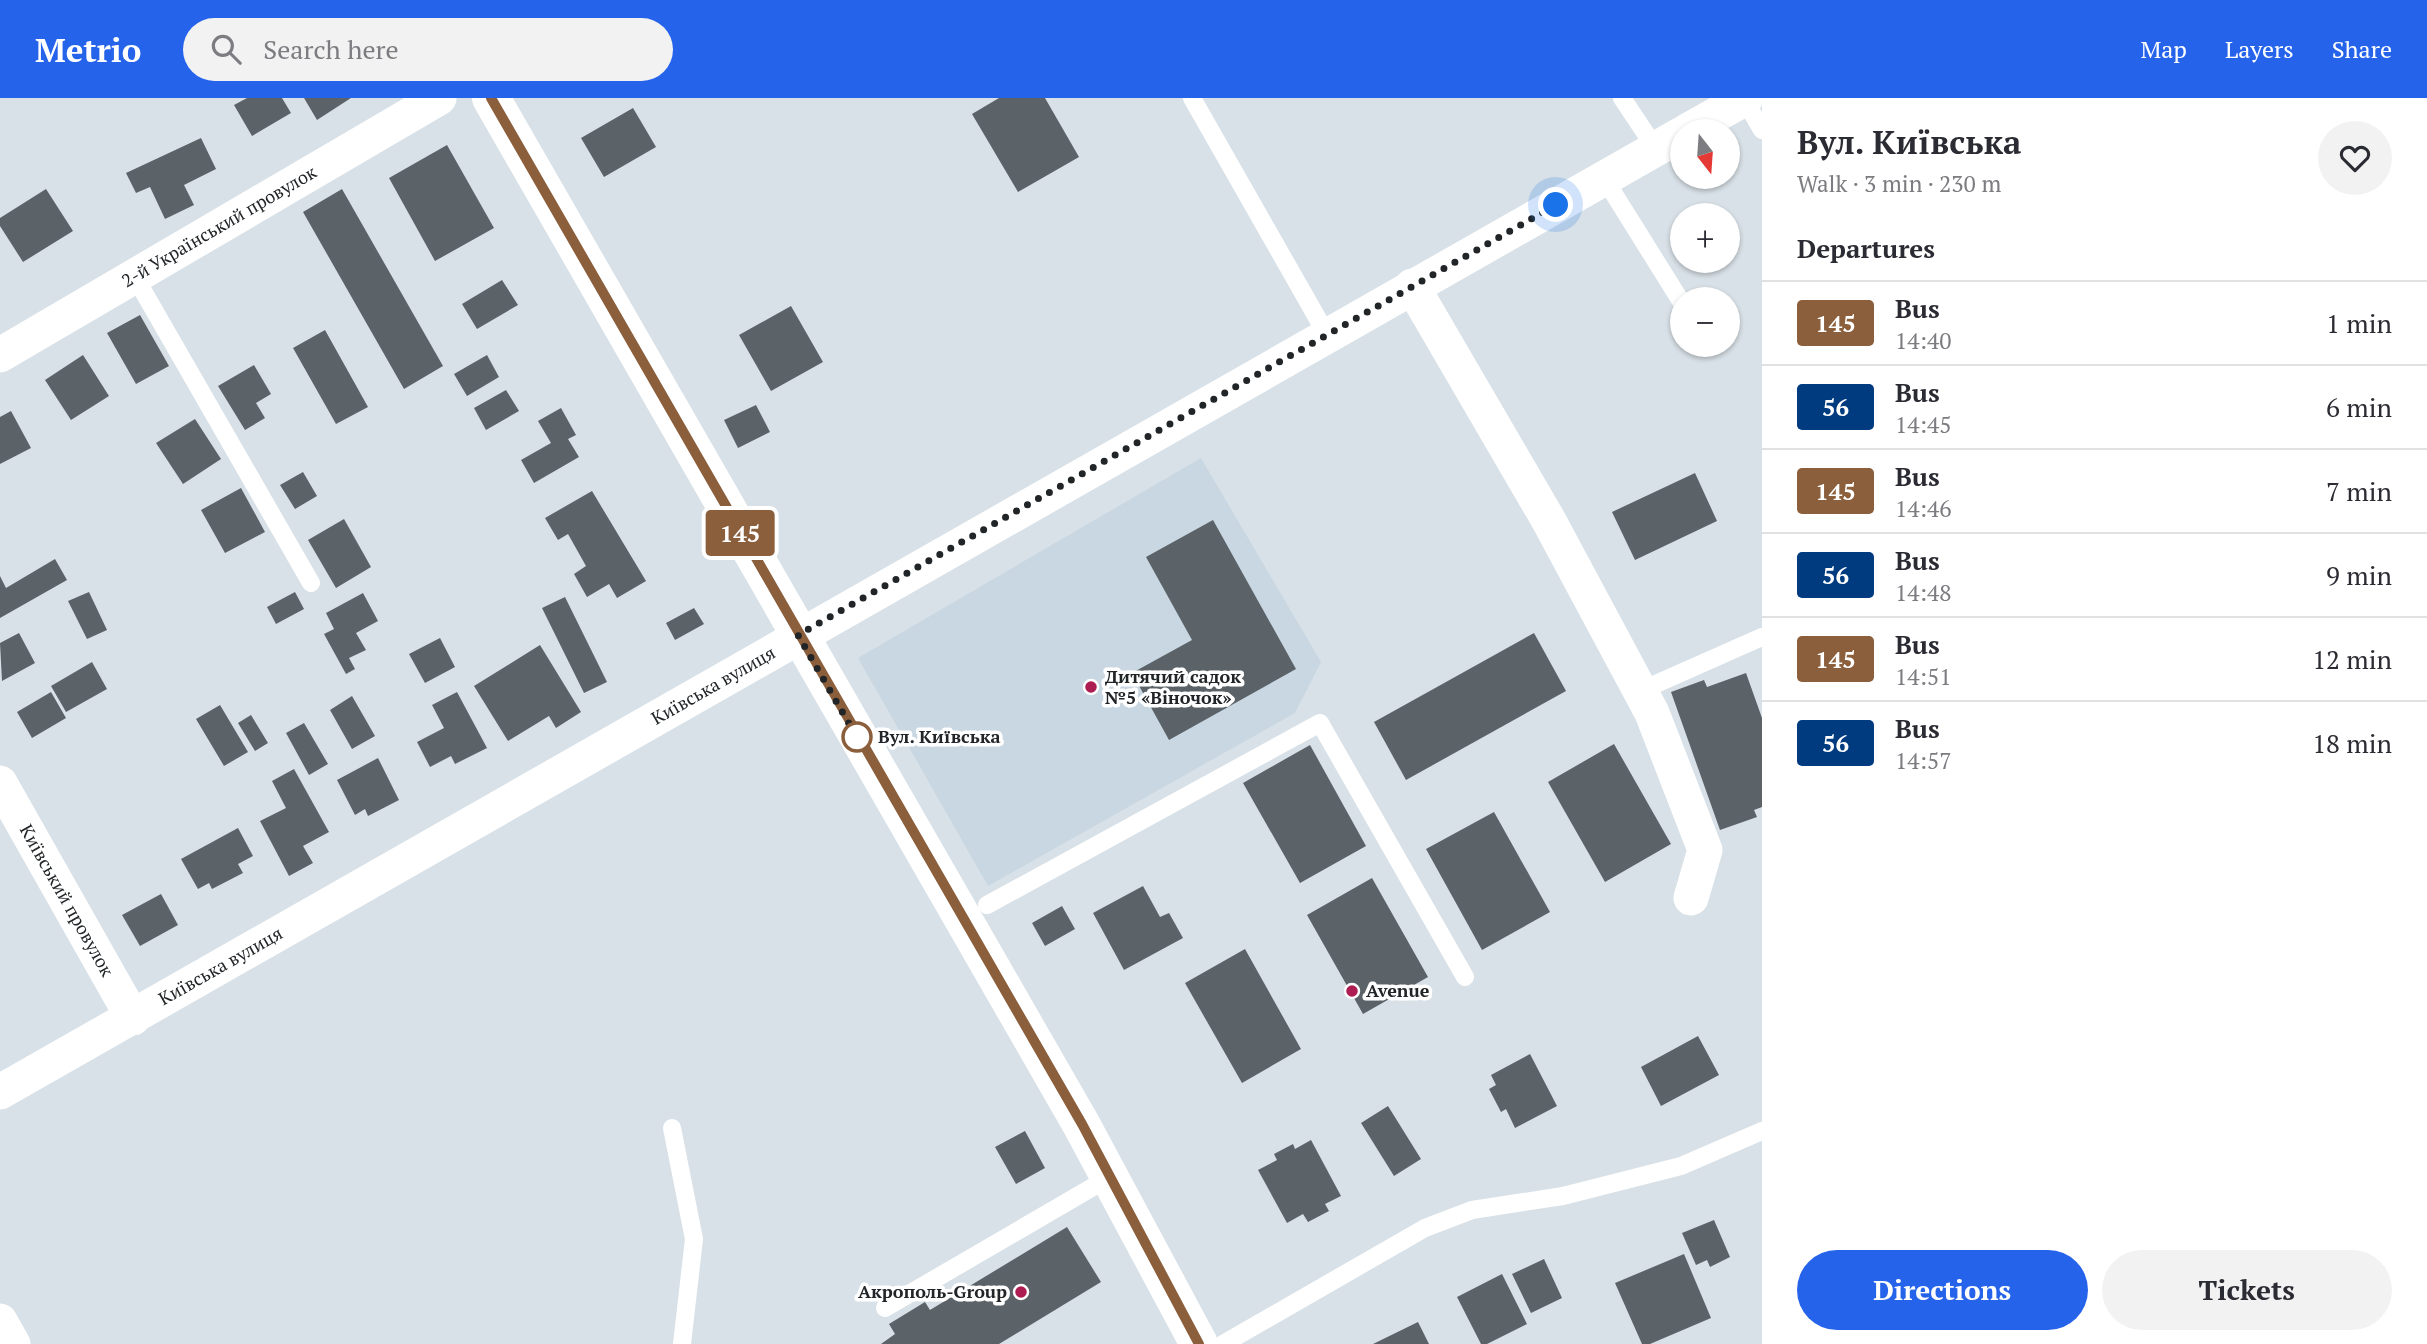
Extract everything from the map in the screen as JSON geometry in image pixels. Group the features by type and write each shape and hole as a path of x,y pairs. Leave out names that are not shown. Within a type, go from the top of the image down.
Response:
{"main road":[{"path":"491,98 1110,1177 1199,1344"}],"street":[{"name":"2-й Український провулок","path":"0,355 439,98"},
{"path":"1709,119 1745,99"},
{"name":"Київська вулиця","path":"0,1092 798,635 1669,142"},
{"path":"1412,286 1549,521 1651,713 1705,850 1691,898"},
{"name":"Київський провулок","path":"0,783 133,1018"},
{"path":"0,1321 13,1344"}],"lane":[{"path":"1192,98 1327,335"},
{"path":"1622,98 1669,142"},
{"path":"1745,99 1762,130"},
{"path":"1604,178 1672,287"},
{"path":"135,277 311,583"},
{"path":"1640,691 1762,636"},
{"path":"987,905 1320,723 1465,977"},
{"path":"672,1128 694,1239 682,1344"},
{"path":"1223,1344 1436,1224 1472,1210 1563,1196 1681,1166 1762,1131"},
{"path":"885,1308 1110,1177"}],"shaded area":[{"name":"Дитячий садок №5 «Віночок»","path":"1201,458 1321,662 1295,713 988,886 858,658"}],"building":[{"path":"247,98 282,98 291,113 252,136 234,105"},
{"path":"304,98 351,98 317,120"},
{"path":"999,98 1045,98 1079,157 1018,192 972,114"},
{"path":"633,108 656,147 604,177 581,138"},
{"path":"201,138 216,169 184,185 194,205 165,219 150,187 136,193 126,173"},
{"path":"447,145 494,228 435,261 389,178"},
{"path":"46,189 73,231 23,262 0,226 0,218"},
{"path":"342,189 443,366 404,389 303,212"},
{"path":"502,280 518,305 477,329 462,304"},
{"path":"791,306 823,362 771,391 739,335"},
{"path":"140,315 169,366 136,384 107,333"},
{"path":"325,330 368,407 336,424 293,348"},
{"path":"83,355 109,396 71,420 45,380"},
{"path":"487,355 499,377 467,396 454,374"},
{"path":"254,365 271,394 256,403 265,418 245,430 218,386"},
{"path":"506,390 519,411 486,430 474,408"},
{"path":"756,405 770,432 738,448 724,420"},
{"path":"561,408 576,435 568,439 579,457 534,483 521,460 551,443 538,421"},
{"path":"11,411 31,448 0,464 0,417"},
{"path":"195,419 221,459 183,484 156,443"},
{"path":"303,472 317,496 295,509 280,485"},
{"path":"1695,473 1717,521 1635,560 1612,512"},
{"path":"241,488 265,532 225,553 201,510"},
{"path":"592,491 646,581 617,598 609,584 587,597 574,574 586,566 568,534 558,540 545,518"},
{"path":"344,519 371,567 336,588 308,540"},
{"path":"1213,520 1296,669 1169,740 1132,673 1192,640 1146,557"},
{"path":"55,559 67,580 0,618 0,576 6,588"},
{"path":"89,592 107,630 87,639 68,601"},
{"path":"295,592 304,609 276,624 267,607"},
{"path":"363,593 378,621 356,633 366,650 349,658 355,669 346,674 324,634 334,629 326,613"},
{"path":"565,597 607,682 584,693 542,608"},
{"path":"694,608 704,624 675,640 666,623"},
{"path":"19,633 35,663 2,681 0,643"},
{"path":"1534,633 1566,691 1406,780 1374,722"},
{"path":"440,638 455,667 425,683 409,654"},
{"path":"540,645 581,712 556,728 549,716 508,741 474,686"},
{"path":"92,662 107,689 66,712 51,686"},
{"path":"1746,673 1762,718 1762,807 1754,810 1757,817 1720,830 1671,692 1704,680 1707,687"},
{"path":"51,692 66,718 32,738 17,712"},
{"path":"457,692 487,748 455,764 451,756 430,767 417,742 444,728 432,705"},
{"path":"352,696 375,736 352,749 330,710"},
{"path":"220,705 248,752 224,766 196,719"},
{"path":"251,715 268,743 255,751 238,723"},
{"path":"304,723 328,764 309,775 286,733"},
{"path":"1614,744 1671,844 1605,882 1548,782"},
{"path":"1310,745 1366,846 1300,883 1243,783"},
{"path":"378,758 399,800 368,816 365,809 355,815 337,780"},
{"path":"294,769 329,832 303,846 313,863 289,876 260,821 286,808 272,781"},
{"path":"1494,812 1550,912 1482,950 1426,849"},
{"path":"238,828 253,856 238,864 243,873 212,889 209,883 198,889 181,859"},
{"path":"1372,878 1428,977 1363,1014 1307,915"},
{"path":"1143,886 1160,917 1169,913 1183,938 1124,970 1093,913"},
{"path":"161,894 178,925 140,946 122,915"},
{"path":"1062,906 1075,929 1045,946 1032,923"},
{"path":"1245,949 1301,1049 1242,1083 1185,983"},
{"path":"1698,1036 1719,1075 1661,1106 1641,1067"},
{"path":"1530,1054 1557,1106 1515,1128 1506,1109 1501,1112 1489,1089 1496,1085 1491,1075"},
{"path":"1388,1106 1421,1159 1394,1176 1361,1123"},
{"path":"1025,1131 1045,1168 1016,1184 995,1147"},
{"path":"1311,1140 1341,1196 1325,1204 1329,1211 1308,1222 1303,1214 1287,1223 1258,1170 1277,1160 1274,1154 1293,1144 1295,1149"},
{"path":"1714,1220 1730,1257 1710,1267 1707,1260 1696,1265 1682,1233"},
{"name":"Акрополь-Group","path":"1067,1227 1101,1282 999,1344 881,1344 895,1334 889,1324 925,1302 930,1310"},
{"path":"1684,1254 1711,1318 1650,1344 1642,1344 1615,1283"},
{"path":"1544,1259 1562,1298 1531,1313 1512,1274"},
{"path":"1502,1274 1527,1324 1487,1344 1481,1344 1457,1297"},
{"path":"1418,1322 1429,1344 1373,1344"}],"bus line":[{"name":"145","path":"491,98 1082,1124 1199,1344"}],"place":[{"name":"Дитячий садок №5 «Віночок»","path":"1091,687"},
{"name":"Вул. Київська","path":"857,737"},
{"name":"Avenue","path":"1352,991"},
{"name":"Акрополь-Group","path":"1021,1292"}],"route":[{"path":"857,737 859,741 798,635 1556,205"}]}
